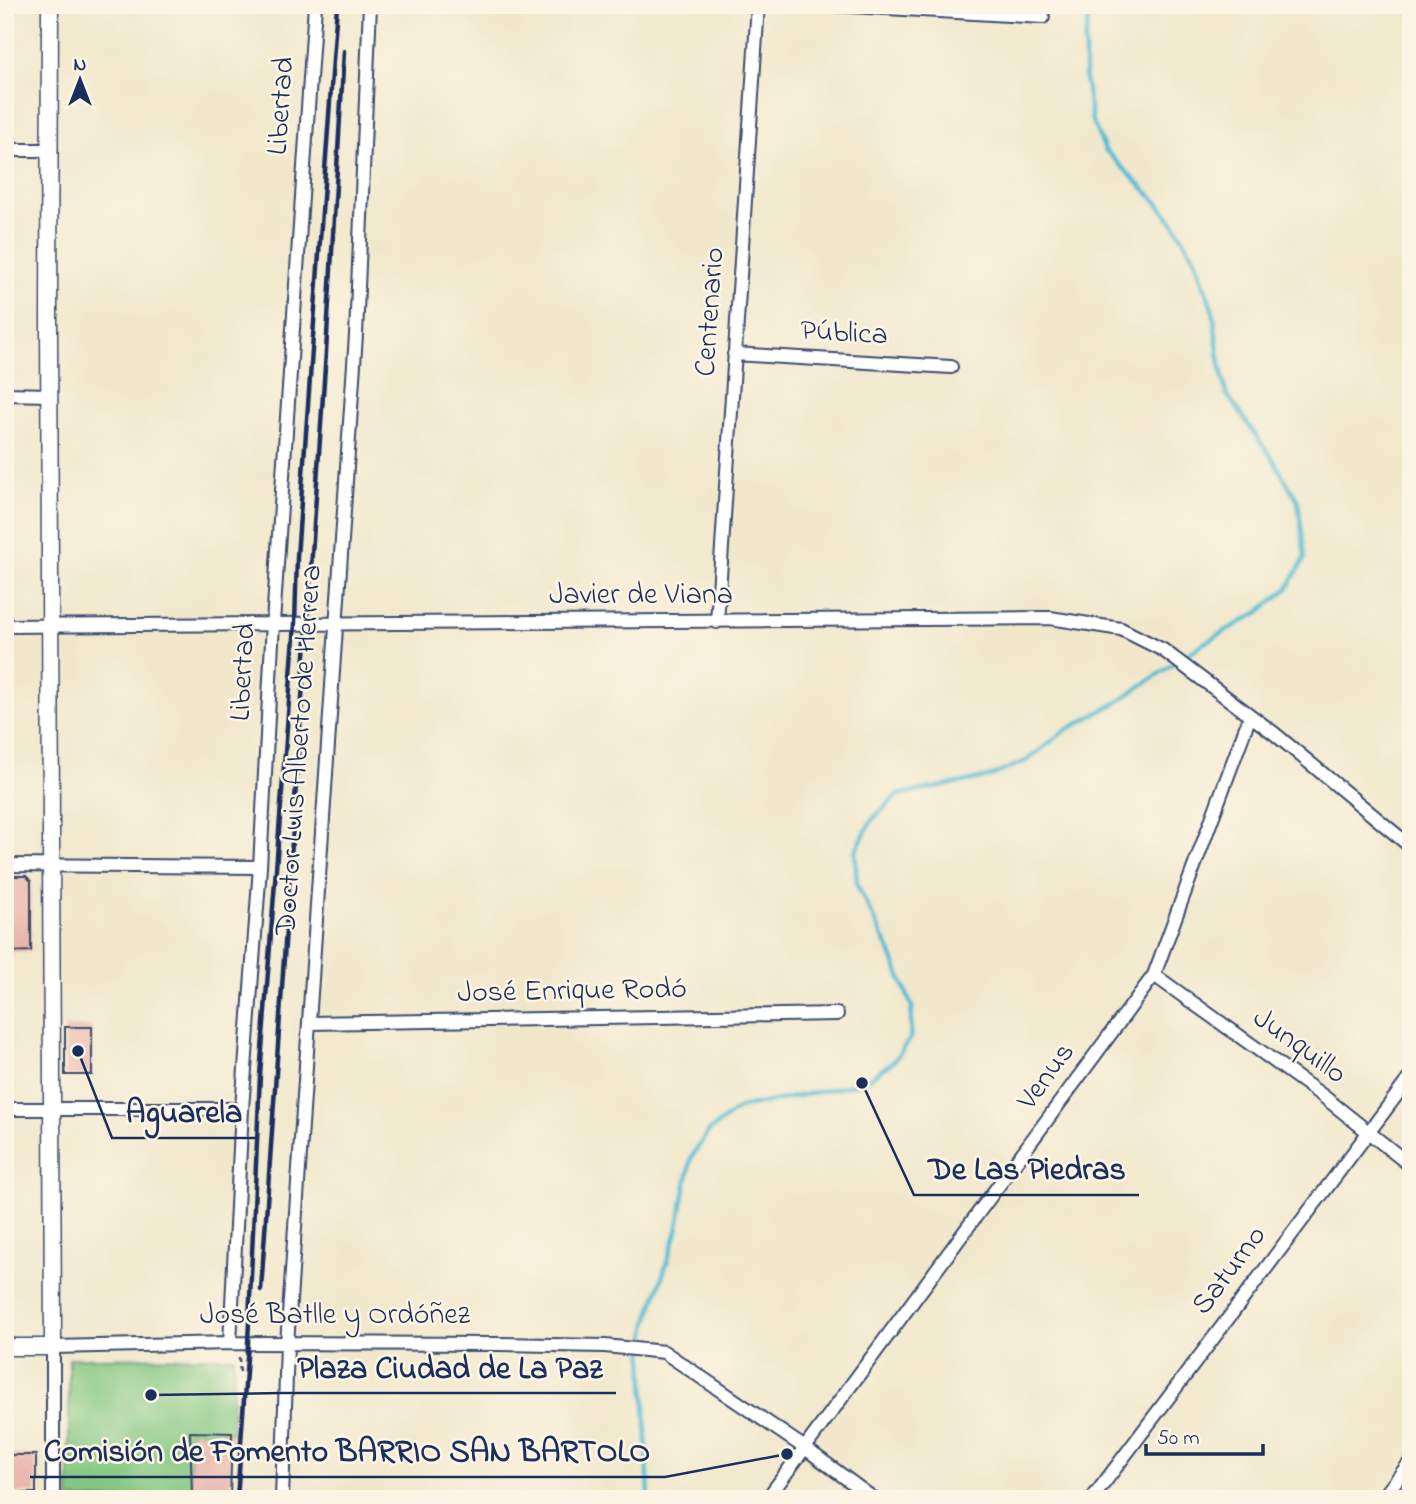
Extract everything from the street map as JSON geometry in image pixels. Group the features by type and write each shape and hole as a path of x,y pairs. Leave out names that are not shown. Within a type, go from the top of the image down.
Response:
{"street":[{"path":"50,5 53,1499"},
{"name":"Libertad","path":"234,1343 242,1109 315,5"},
{"name":"Doctor Luis Alberto de Herrera","path":"282,1499 287,1344 356,335 370,5"},
{"name":"Centenario","path":"717,622 758,5"},
{"path":"834,5 1042,17"},
{"path":"5,150 49,150"},
{"name":"Pública","path":"734,354 951,367"},
{"path":"5,394 50,395"},
{"name":"Javier de Viana","path":"5,626 1050,618 1122,629 1163,650 1275,734 1411,847"},
{"name":"Venus","path":"767,1499 1154,975 1250,716"},
{"path":"5,865 260,867"},
{"name":"Junquillo","path":"1154,975 1323,1096 1411,1166"},
{"name":"José Enrique Rodó","path":"309,1023 837,1014"},
{"name":"Saturno","path":"1092,1499 1411,1076"},
{"path":"5,1109 242,1109"},
{"name":"José Batlle y Ordóñez","path":"5,1347 234,1343 604,1346 664,1352 805,1448"},
{"path":"805,1448 874,1499"},
{"path":"1382,1499 1411,1461"}],"path":[{"path":"234,1343 240,1374"}],"green space":[{"path":"234,1357 232,1433 190,1432 192,1493 230,1499 69,1499 69,1358"}],"building":[{"path":"10,876 26,876 31,881 31,951 9,952"},
{"path":"65,1027 92,1027 92,1075 65,1075"},
{"path":"190,1432 232,1433 230,1497 192,1494"},
{"path":"5,1455 36,1455 36,1493 5,1493"}],"waterway":[{"path":"649,1499 643,1357 648,1321 677,1231 691,1158 708,1132 739,1108 862,1083 894,1061 910,1039 912,1007 890,951 857,885 855,852 871,821 897,795 989,777 1026,761 1066,730 1118,702 1204,643 1259,612 1287,589 1305,558 1298,501 1274,461 1226,393 1213,311 1195,259 1175,225 1156,201 1105,150 1092,121 1085,78 1085,40 1091,5"}],"railway":[{"path":"237,1499 248,1343 260,1075 295,624 297,557 337,5"},
{"path":"261,1290 326,352 344,51"}],"place":[{"name":"Aguarela","path":"78,1051"},
{"name":"De Las Piedras","path":"862,1083"},
{"name":"Plaza Ciudad de La Paz","path":"151,1395"},
{"name":"Comisión de Fomento BARRIO SAN BARTOLO","path":"787,1454"}]}
